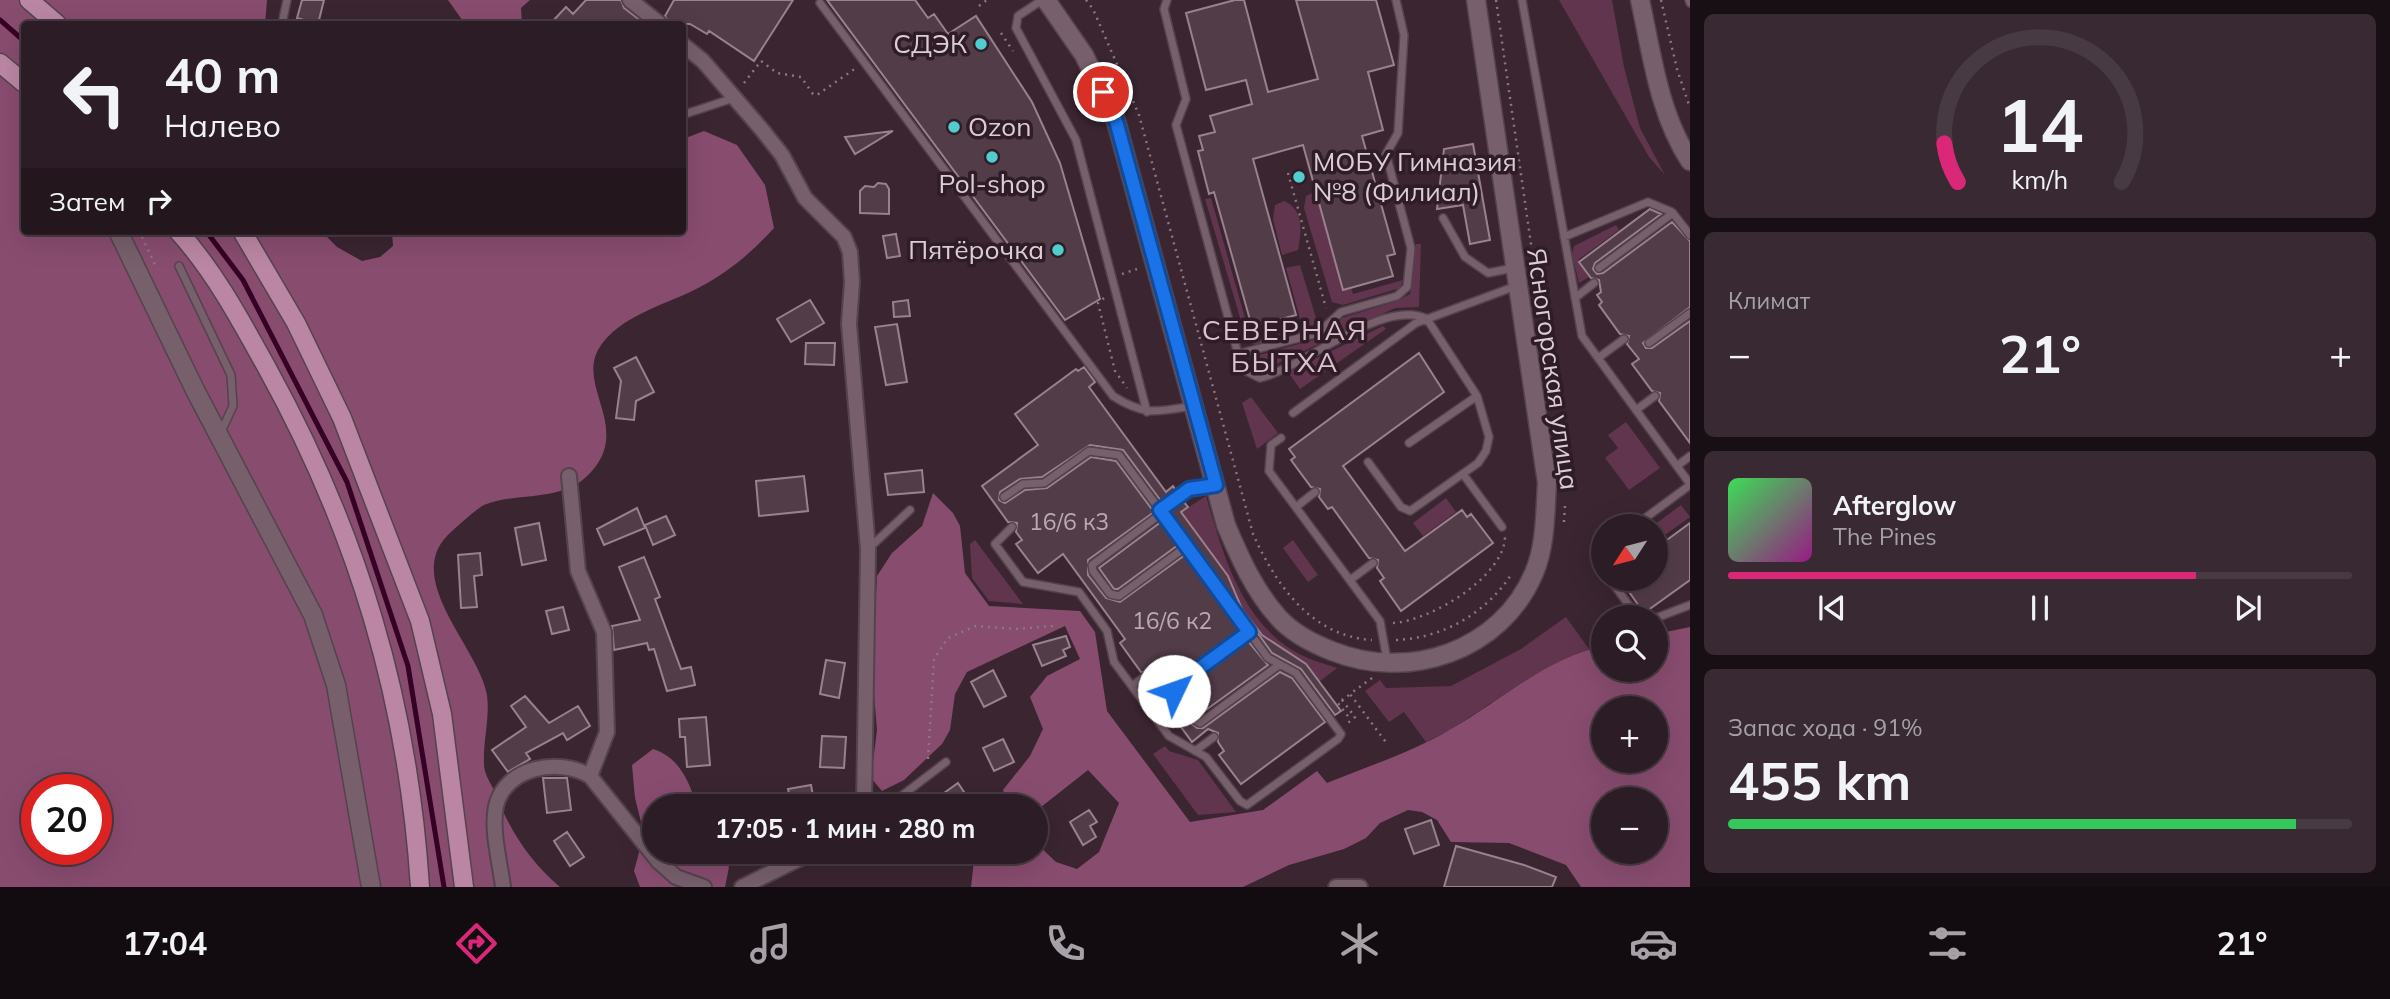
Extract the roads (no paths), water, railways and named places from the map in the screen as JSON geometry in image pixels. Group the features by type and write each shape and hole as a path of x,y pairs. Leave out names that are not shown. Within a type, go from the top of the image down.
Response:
{"main road":[{"path":"29,0 54,21"},
{"path":"0,65 21,81"},
{"path":"181,235 218,282 248,334 316,461 344,527 378,630 400,720 416,825 420,887"},
{"path":"244,235 296,323 342,418 420,621 442,714 464,887"}],"street":[{"path":"630,0 656,21"},
{"name":"Ясногорская улица","path":"1044,0 1084,55 1116,121 1226,525 1249,578 1280,619 1313,644 1384,668 1439,658 1469,645 1504,617 1519,600 1535,571 1543,538 1546,483 1476,0"},
{"path":"1640,0 1660,91 1678,143 1690,162"},
{"path":"686,47 703,61 782,155 805,198 844,237 850,252 852,282 849,324 867,549 864,794"},
{"path":"0,65 21,90"},
{"path":"120,235 219,437 313,615 335,685 371,887"},
{"path":"569,476 578,571 604,632 607,732 590,776"},
{"path":"503,887 495,821 496,808 504,788 527,771 541,767 581,771 590,776 658,860 676,877 704,887"},
{"path":"742,887 789,864"},
{"path":"1336,887 1360,887"}],"lane":[{"path":"283,21 287,0"},
{"path":"1044,0 1018,16 1016,28 1065,117 1080,153 1147,412"},
{"path":"1167,0 1164,9 1186,99 1176,125 1238,354 1246,371 1260,378 1382,319 1417,314 1427,319 1477,396 1489,437 1486,451 1478,463 1410,512 1401,507 1368,462"},
{"path":"1238,354 1318,332 1341,312 1397,296 1407,287 1410,248 1386,154 1397,139 1399,119 1404,35 1396,0"},
{"path":"1522,0 1582,336 1690,484 1650,514"},
{"path":"820,4 1103,384 1133,409 1147,412 1194,406"},
{"path":"686,114 734,98"},
{"path":"1564,237 1648,202 1673,213 1690,235"},
{"path":"1599,268 1673,213"},
{"path":"1443,218 1468,260 1488,272 1515,277"},
{"path":"179,266 231,375 233,406 219,437"},
{"path":"1293,413 1416,323 1515,277"},
{"path":"1575,298 1594,283"},
{"path":"1649,343 1690,313"},
{"path":"1598,358 1624,339"},
{"path":"1409,443 1477,396"},
{"path":"1636,410 1656,396"},
{"path":"1281,438 1271,445 1268,467 1381,623 1384,668"},
{"path":"1004,497 1023,484 1040,485 1093,451 1119,455 1271,661 1300,677 1339,730 1338,739 1247,805 1240,801 1211,762 1172,740 1111,657 1107,631 1079,592 1028,583 1019,577 995,544 1012,527"},
{"path":"1677,466 1690,456"},
{"path":"1463,474 1502,527"},
{"path":"1187,546 1119,596 1110,594 1093,572 1092,565 1189,489 1216,485"},
{"path":"1296,507 1315,492"},
{"path":"867,549 910,510"},
{"path":"1350,580 1373,563"},
{"path":"1668,613 1690,605"},
{"path":"1107,631 1115,625"},
{"path":"1249,632 1175,687 1175,695 1192,719 1196,722 1203,721 1279,665"},
{"path":"1132,686 1144,677"},
{"path":"1195,751 1214,737"},
{"path":"904,794 946,762"}],"waterway":[{"path":"0,20 21,38"},
{"path":"209,235 243,280 347,482 408,666 444,887"}],"place":[{"name":"СДЭК","path":"981,44"},
{"name":"Ozon","path":"954,127"},
{"name":"Pol-shop","path":"992,157"},
{"name":"МОБУ Гимназия №8 (Филиал)","path":"1299,177"},
{"name":"Пятёрочка","path":"1058,250"}],"district":[{"name":"СЕВЕРНАЯ БЫТХА","path":"1285,346"}]}
